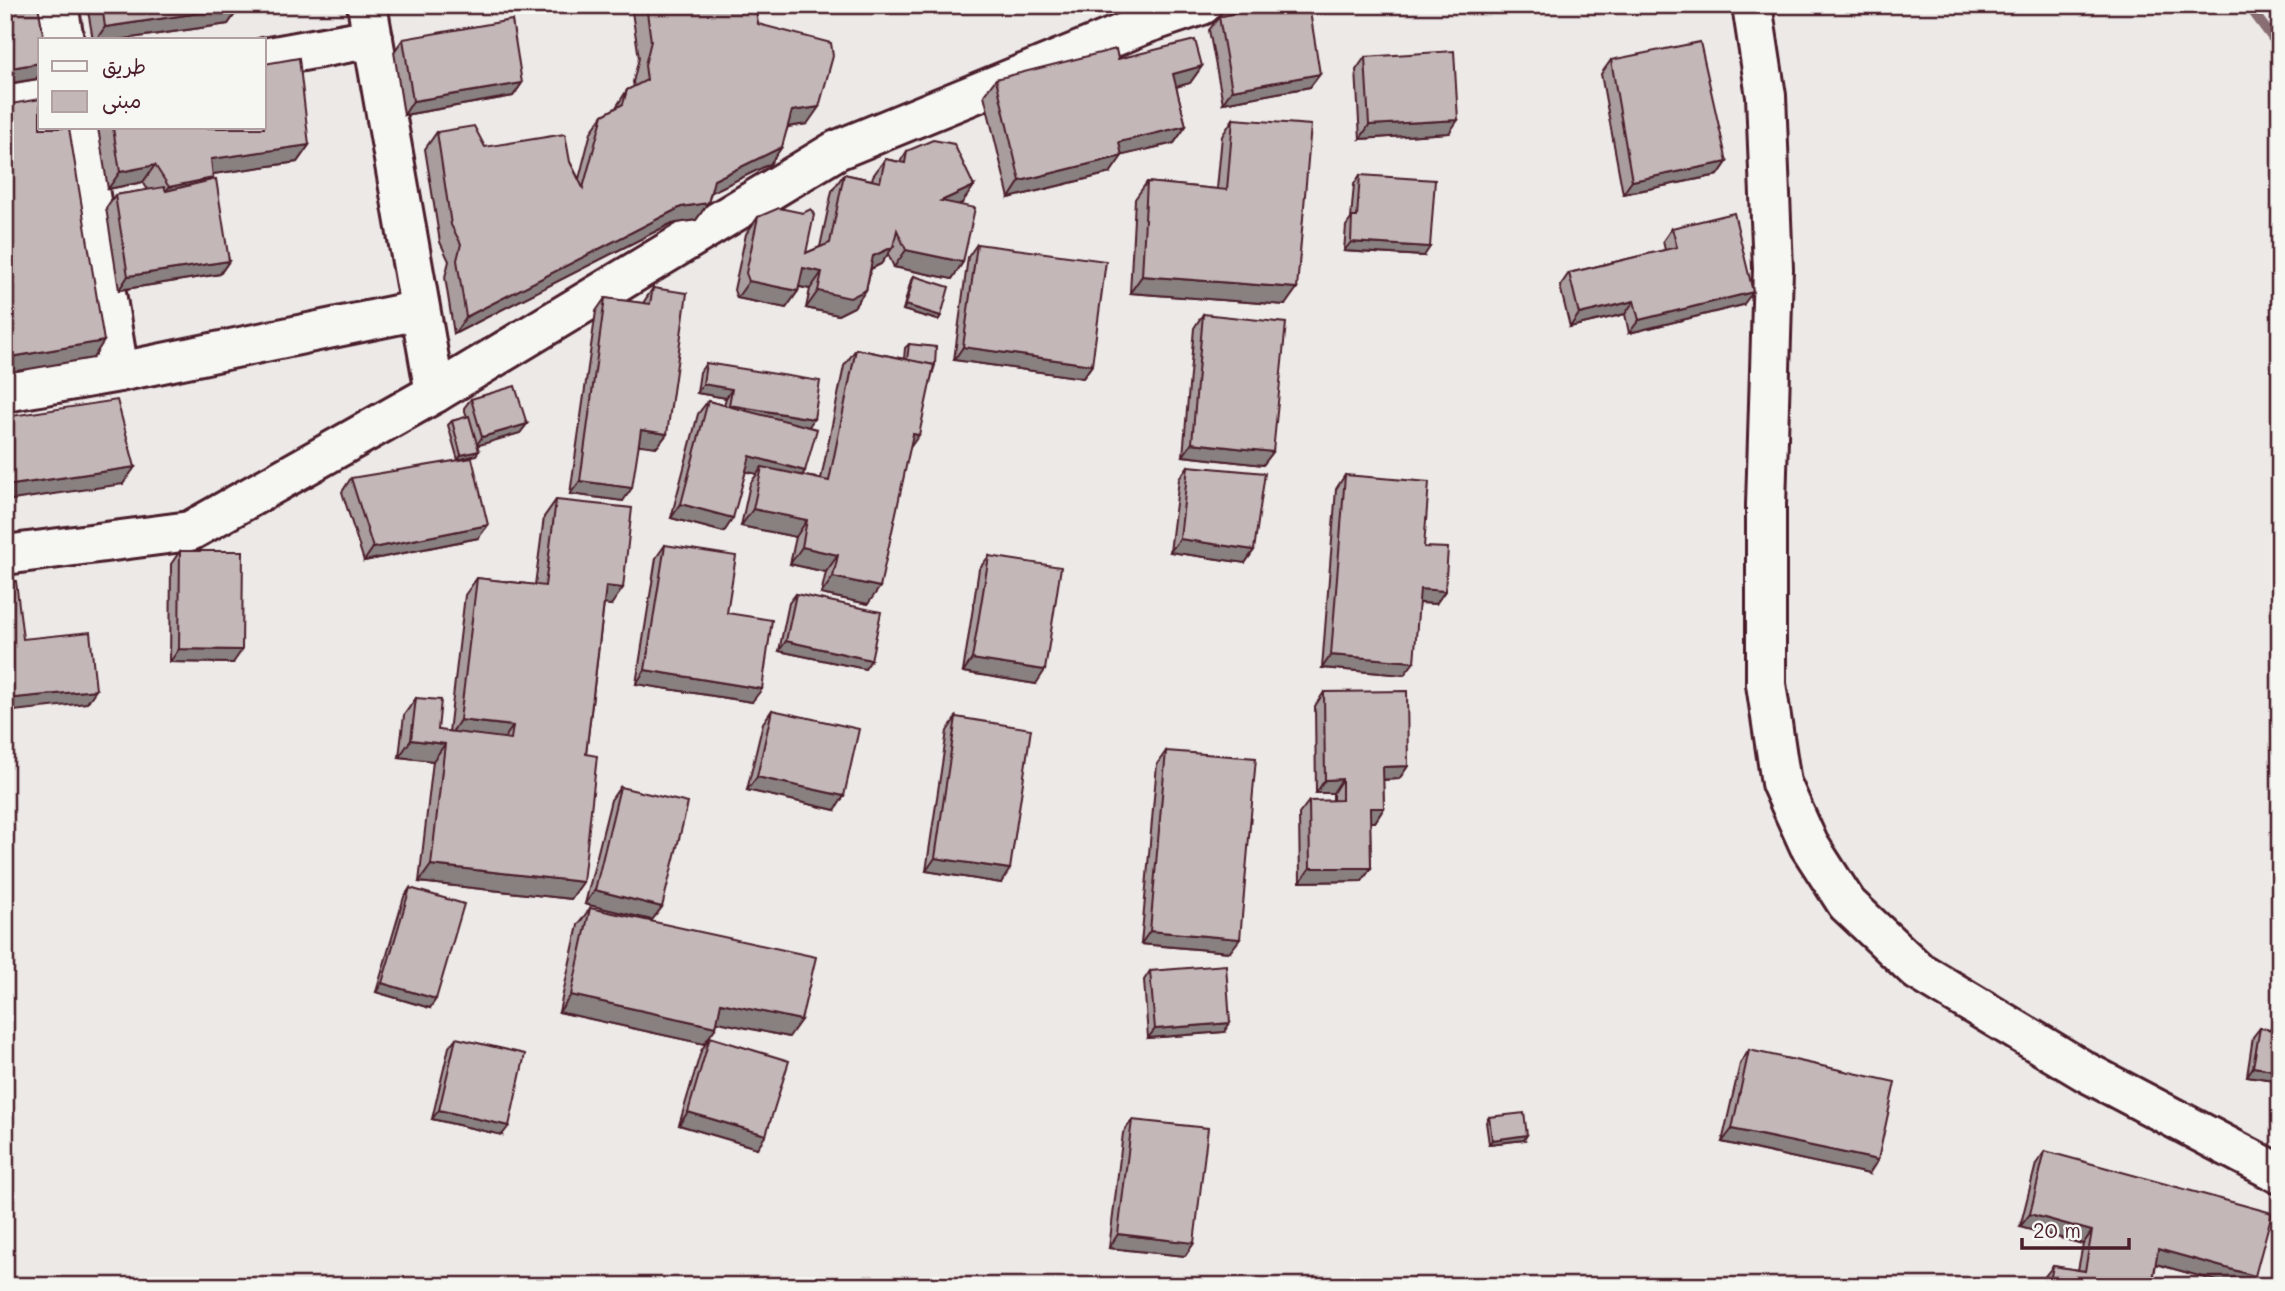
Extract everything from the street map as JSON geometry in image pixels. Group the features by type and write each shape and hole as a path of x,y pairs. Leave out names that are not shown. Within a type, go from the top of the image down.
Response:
{"street":[{"path":"58,5 64,38"},
{"path":"5,555 190,531 435,393 837,150 1148,23 1202,5"},
{"path":"1752,5 1766,96 1773,269 1766,505 1766,684 1781,783 1809,845 1847,904 1917,971 2086,1072 2280,1174"},
{"path":"266,57 375,14 435,393"},
{"path":"5,104 38,99"},
{"path":"79,130 119,372"},
{"path":"5,392 119,372 420,310"}],"building":[{"path":"5,5 38,5 44,38 38,38 38,63 5,69"},
{"path":"102,5 240,5 240,7 105,27"},
{"path":"646,5 755,5 758,24 831,43 833,56 819,107 792,111 782,147 714,180 708,203 681,207 466,317 457,260 461,244 451,225 437,132 474,126 485,147 565,134 570,162 583,188 603,115 623,104 627,90 647,80 645,65 651,41"},
{"path":"1264,5 1309,5 1320,74 1232,90 1219,17"},
{"path":"512,20 522,83 413,101 403,39"},
{"path":"1195,40 1202,66 1173,74 1186,126 1119,142 1122,156 1020,181 996,79 1116,49 1118,59"},
{"path":"1700,42 1727,162 1632,181 1611,60"},
{"path":"1454,51 1458,120 1369,125 1365,57"},
{"path":"299,58 309,145 211,159 213,178 169,187 155,165 120,172 113,130 266,130 266,64"},
{"path":"38,99 38,130 69,130 104,341 5,358 5,105"},
{"path":"1233,119 1311,125 1297,288 1142,276 1147,182 1227,190"},
{"path":"933,140 954,144 974,186 941,201 975,208 963,262 906,250 897,230 893,247 873,256 866,290 850,298 818,291 822,272 803,268 798,291 749,281 746,273 758,217 779,208 803,213 811,209 814,215 806,253 830,243 844,174 880,182 885,159 905,163 907,151"},
{"path":"1360,175 1435,180 1430,247 1351,242 1352,217 1357,217"},
{"path":"216,179 229,261 128,276 115,195 164,187 166,191"},
{"path":"1734,213 1753,292 1639,320 1634,301 1579,314 1569,273 1677,247 1672,228"},
{"path":"977,244 1106,261 1092,365 963,347"},
{"path":"914,276 949,287 941,316 906,305"},
{"path":"653,288 687,293 667,434 641,430 632,488 580,481 605,298 650,304"},
{"path":"1203,314 1286,323 1273,452 1192,443"},
{"path":"909,344 936,347 935,365 907,360"},
{"path":"856,349 934,365 919,435 913,434 880,587 833,577 838,555 802,547 807,520 753,509 762,467 829,481"},
{"path":"706,363 820,381 814,419 729,405 732,389 703,384"},
{"path":"515,386 527,424 482,437 471,399"},
{"path":"117,400 135,467 5,486 5,417"},
{"path":"708,401 817,429 805,471 750,456 733,518 681,504"},
{"path":"469,416 479,451 461,455 452,421"},
{"path":"472,458 488,525 373,548 351,478"},
{"path":"1188,466 1265,473 1254,550 1180,539"},
{"path":"1345,475 1429,482 1424,547 1448,548 1445,591 1420,589 1414,662 1331,655"},
{"path":"556,500 632,508 623,588 606,586 586,754 597,756 583,882 431,865 445,744 411,740 416,698 441,700 438,730 511,739 513,726 460,720 477,578 545,586"},
{"path":"665,545 736,556 727,613 772,620 762,689 645,670"},
{"path":"180,551 243,551 242,650 179,649"},
{"path":"989,556 1061,567 1045,670 972,659"},
{"path":"16,581 23,639 90,632 96,690 5,699 5,582"},
{"path":"796,594 881,612 871,660 786,641"},
{"path":"1407,691 1408,766 1383,767 1384,808 1370,808 1371,868 1310,868 1309,801 1342,800 1342,779 1325,780 1324,692"},
{"path":"772,710 859,729 844,796 757,777"},
{"path":"956,717 1031,729 1010,869 935,858"},
{"path":"1166,751 1256,758 1240,939 1150,931"},
{"path":"620,787 688,803 662,907 595,890"},
{"path":"410,888 464,904 436,999 382,983"},
{"path":"590,908 816,957 801,1020 721,1003 716,1027 571,995"},
{"path":"1226,965 1230,1023 1155,1029 1150,971"},
{"path":"2260,1028 2280,1031 2280,1071 2253,1067"},
{"path":"710,1037 789,1061 766,1135 688,1112"},
{"path":"456,1038 525,1054 509,1126 439,1110"},
{"path":"1749,1050 1895,1082 1878,1160 1732,1129"},
{"path":"1524,1113 1527,1135 1492,1140 1489,1117"},
{"path":"1132,1120 1208,1128 1194,1243 1118,1234"},
{"path":"2045,1151 2272,1213 2255,1276 2158,1249 2152,1286 2049,1286 2053,1266 2085,1271 2092,1231 2030,1214"}],"waterway":[{"path":"2248,5 2280,48"}]}
